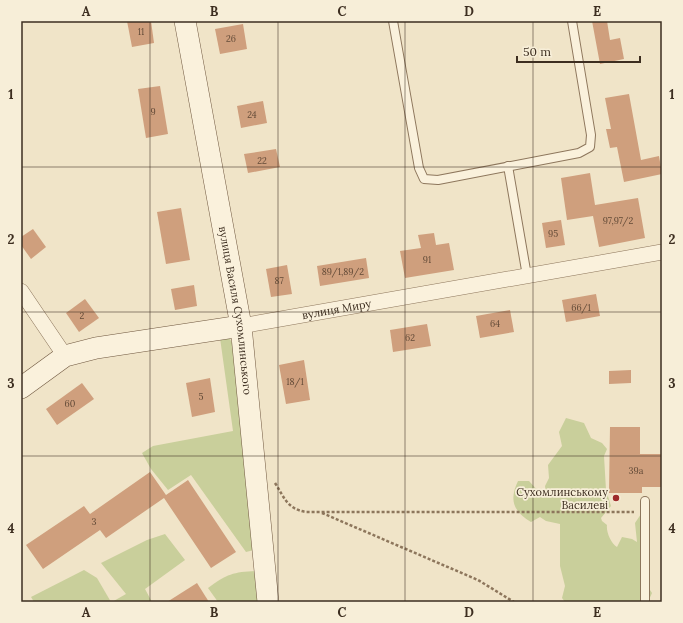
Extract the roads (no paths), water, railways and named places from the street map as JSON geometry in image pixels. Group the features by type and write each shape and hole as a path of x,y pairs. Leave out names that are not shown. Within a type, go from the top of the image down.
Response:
{"street":[{"name":"вулиця Василя Сухомлинського","path":"185,21 241,326 268,602"},
{"name":"вулиця Миру","path":"21,388 65,356 96,348 241,326 662,252"},
{"path":"21,291 65,356"}],"lane":[{"path":"393,21 419,168 424,179 438,180 579,153 590,147 591,135 572,21"},
{"path":"508,166 527,276"},
{"path":"645,501 645,602"}],"place":[{"name":"Сухомлинському Василеві","path":"616,498"}]}
